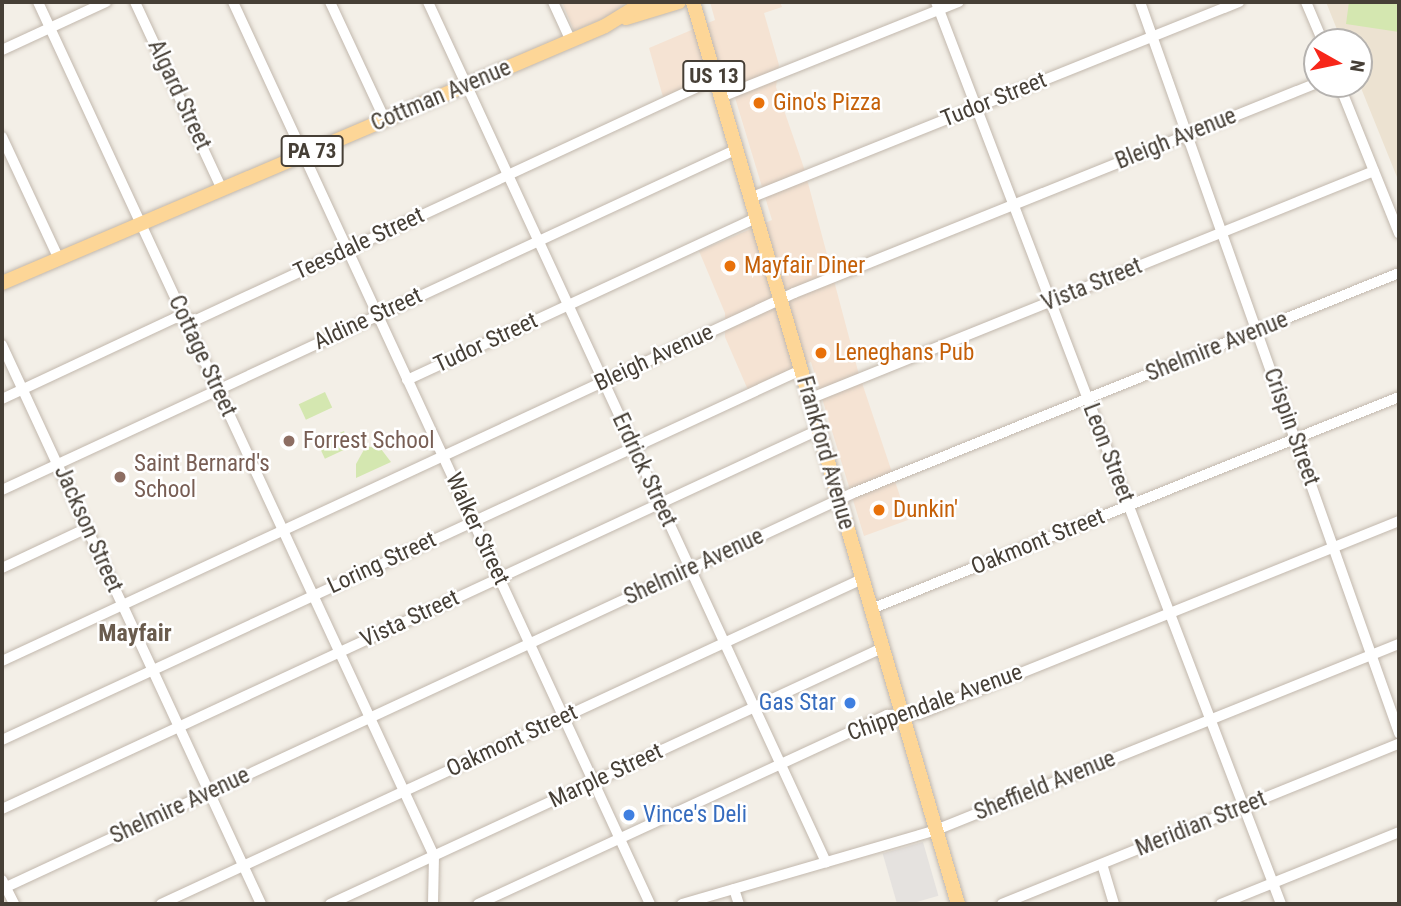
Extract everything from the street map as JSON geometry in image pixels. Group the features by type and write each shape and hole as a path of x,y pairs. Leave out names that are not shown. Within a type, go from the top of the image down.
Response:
{"main road":[{"name":"Cottman Avenue","path":"2,283 571,41 621,19 644,2"},
{"path":"621,19 644,16 679,2"},
{"name":"Frankford Avenue","path":"693,2 958,904"}],"street":[{"name":"Cottage Street","path":"38,2 434,856 433,904"},
{"path":"2,50 106,2"},
{"name":"Algard Street","path":"135,2 222,189"},
{"name":"Walker Street","path":"233,2 650,904"},
{"path":"330,2 385,120"},
{"name":"Erdrick Street","path":"428,2 826,862"},
{"path":"553,2 571,41"},
{"path":"721,97 938,6 959,2"},
{"name":"Crispin Street","path":"1140,2 1399,733"},
{"name":"Tudor Street","path":"750,198 1239,2"},
{"path":"1307,2 1317,28"},
{"name":"Leon Street","path":"938,6 1281,904"},
{"name":"Teesdale Street","path":"2,398 175,318 196,320 715,79"},
{"name":"Bleigh Avenue","path":"2,661 780,300 1303,89"},
{"path":"1345,98 1399,233"},
{"path":"2,137 59,259"},
{"name":"Aldine Street","path":"2,490 735,150"},
{"name":"Vista Street","path":"809,399 1374,172"},
{"name":"Tudor Street","path":"407,380 756,218"},
{"name":"Shelmire Avenue","path":"3,885 839,500 1399,273"},
{"name":"Jackson Street","path":"2,345 261,904"},
{"name":"Loring Street","path":"2,740 801,370"},
{"name":"Oakmont Street","path":"871,609 1399,397"},
{"name":"Vista Street","path":"2,809 818,430"},
{"name":"Chippendale Avenue","path":"478,904 887,715 919,714 1399,521"},
{"path":"2,568 87,528"},
{"name":"Oakmont Street","path":"161,904 862,579"},
{"name":"Sheffield Avenue","path":"682,904 936,830 1399,644"},
{"name":"Marple Street","path":"330,904 883,648"},
{"name":"Meridian Street","path":"1002,904 1399,744"},
{"path":"1221,904 1399,832"},
{"path":"1102,864 1114,904"},
{"path":"3,885 14,904"},
{"path":"734,889 739,904"}],"shaded area":[{"path":"562,2 627,2 611,15 574,31"},
{"path":"710,2 780,2 782,7 764,13 779,65 776,87 804,168 858,371 908,520 864,536 811,362 748,390 725,337 725,313 699,251 772,220 727,71 663,97 649,48 715,20"},
{"path":"1326,2 1399,2 1399,182 1365,98 1373,98 1373,28 1336,28"},
{"path":"923,842 938,896 910,904 897,904 883,854"}],"green space":[{"path":"1349,2 1399,2 1399,32 1346,24"},
{"path":"325,392 332,407 306,420 299,404"},
{"path":"344,431 351,446 325,459 318,443"},
{"path":"366,446 381,449 391,462 356,478 356,464"}],"place":[{"name":"Gino's Pizza","path":"759,103"},
{"name":"Mayfair Diner","path":"730,266"},
{"name":"Leneghans Pub","path":"821,353"},
{"name":"Forrest School","path":"289,441"},
{"name":"Saint Bernard's School","path":"120,477"},
{"name":"Dunkin'","path":"879,510"},
{"name":"Gas Star","path":"850,703"},
{"name":"Vince's Deli","path":"629,815"}],"district":[{"name":"Mayfair","path":"135,634"}]}
